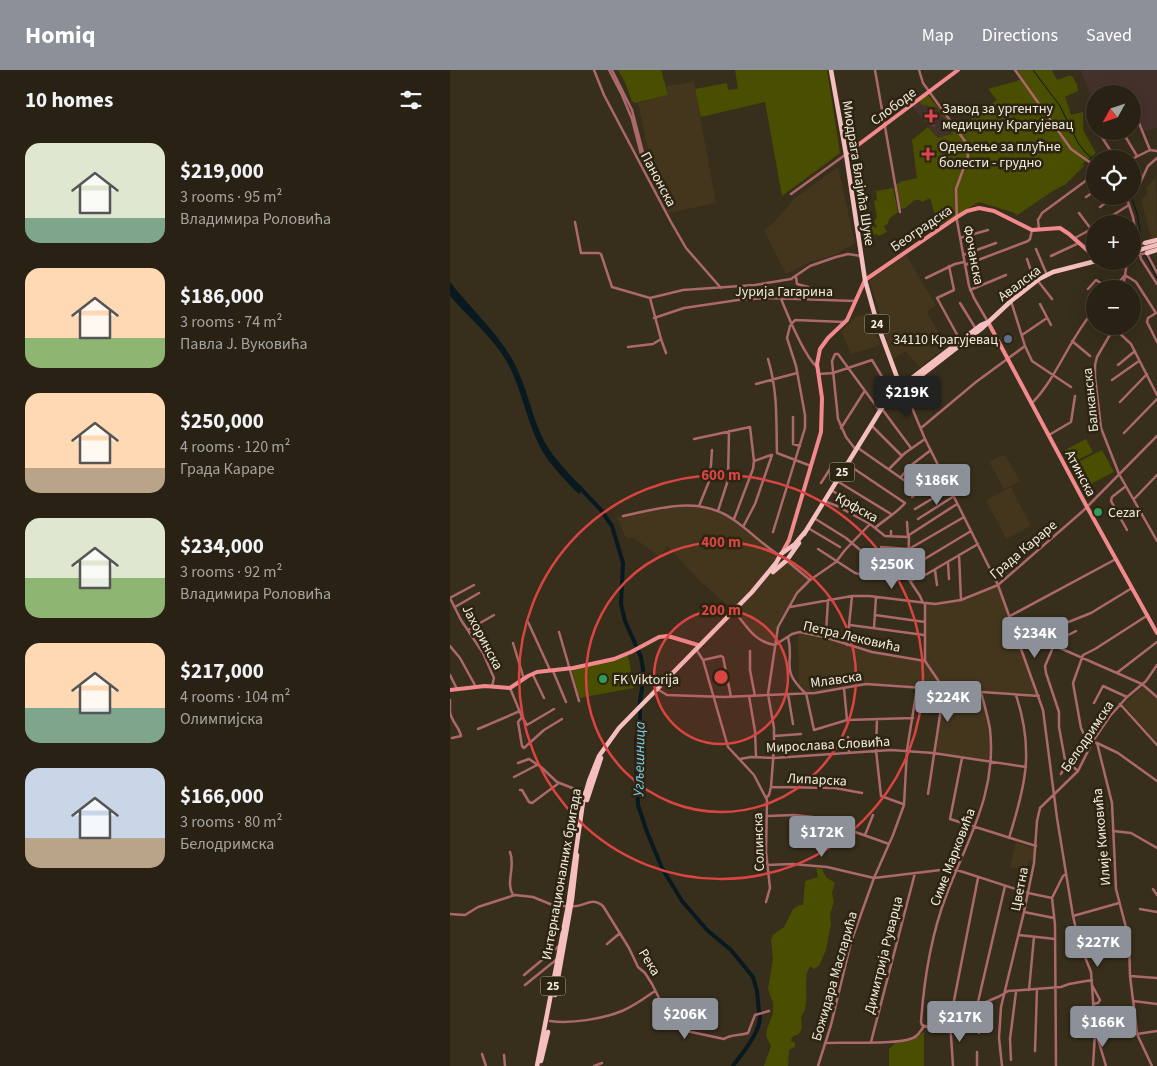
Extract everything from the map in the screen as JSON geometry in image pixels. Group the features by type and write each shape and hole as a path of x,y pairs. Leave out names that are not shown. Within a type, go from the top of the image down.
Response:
{"main road":[{"name":"Миодрага Влајића Шуке","path":"831,70 865,280"},
{"path":"1142,244 1157,240"},
{"path":"1141,249 1157,245"},
{"path":"1143,254 1157,250"},
{"name":"Авалска","path":"901,388 914,381 981,329 1011,301 1036,282 1047,275 1086,264"},
{"name":"24","path":"865,280 877,324 901,388"},
{"name":"Авалска","path":"807,530 871,425 893,395 960,341 988,322"},
{"name":"25","path":"783,557 807,530"},
{"name":"Интернационалних бригада","path":"539,1066 558,959 570,906 575,850 585,793 596,762 617,730 783,557"},
{"name":"Интернационалних бригада","path":"539,1066 550,1022 586,803 605,747"}],"street":[{"name":"Панонска","path":"594,70 604,95 686,248 721,288"},
{"path":"610,70 632,110 642,146 644,162 632,119 610,70"},
{"path":"875,70 900,212"},
{"path":"920,70 922,82 930,92"},
{"name":"Слободе","path":"791,194 958,70"},
{"path":"1015,70 1071,149 1086,161"},
{"name":"Фочанска","path":"930,92 964,138 968,147 968,156 956,188 957,217 970,290 988,322"},
{"path":"1141,127 1150,150"},
{"path":"1141,154 1150,150 1157,151"},
{"path":"1141,182 1148,166 1157,158"},
{"path":"1039,230 1038,220 1042,213 1086,181"},
{"path":"1113,215 1129,205 1142,244 1143,254 1157,284"},
{"name":"Београдска","path":"865,280 957,217 974,209 986,209 1032,230 1060,228 1086,249"},
{"path":"1079,213 1086,222"},
{"path":"575,222 581,253 601,254 612,287 650,298 683,290 721,288 791,280 802,270 836,257 848,254 861,256"},
{"path":"960,238 988,230"},
{"path":"926,278 949,266 965,263 1028,241 1032,230"},
{"path":"1074,239 1086,232"},
{"path":"963,255 996,243"},
{"path":"1052,256 1079,243"},
{"path":"1142,244 1143,254 1149,259 1157,273"},
{"path":"1036,250 1047,275"},
{"path":"1027,260 1036,282 1052,299"},
{"path":"949,266 954,290 937,298 960,341"},
{"path":"1124,280 1125,270"},
{"path":"970,290 1006,275"},
{"path":"1120,280 1125,275"},
{"path":"1125,275 1136,282 1156,312 1146,322 1157,342"},
{"path":"796,277 797,284 808,287"},
{"path":"783,557 819,441 822,423 822,393 817,357 823,344 845,323 865,280"},
{"path":"778,291 806,352 817,367"},
{"path":"650,298 654,318 666,352"},
{"name":"Јурија Гагарина","path":"654,318 684,308 738,300 856,301"},
{"path":"1011,301 1025,346 1034,363 1071,387"},
{"path":"960,303 976,329"},
{"path":"1040,304 1051,325"},
{"path":"1022,335 1047,318"},
{"path":"773,532 805,428 805,415 794,357 787,338 792,323 794,320 829,320 845,323"},
{"path":"1032,403 1039,395 1086,320"},
{"name":"Атинска","path":"988,322 1157,633"},
{"name":"Балканска","path":"1110,335 1097,357 1095,377 1101,430 1119,474 1157,541"},
{"path":"1123,335 1135,351 1157,397 1124,433"},
{"path":"628,347 653,344 661,339"},
{"path":"1072,341 1090,356"},
{"path":"920,428 976,382 1025,346"},
{"path":"1118,365 1135,351"},
{"path":"911,448 864,392 837,353 834,355 832,360 838,419 849,441 857,449 911,485 938,464"},
{"path":"768,359 774,379 776,396 777,453"},
{"path":"818,374 833,373 872,360 893,395"},
{"path":"1112,380 1140,361"},
{"path":"756,384 797,373"},
{"path":"1120,402 1147,374"},
{"path":"1152,384 1157,381"},
{"path":"901,388 905,391 925,439 998,585 1039,696 1044,717 1072,916 1079,942 1091,972 1095,1029 1093,1066"},
{"path":"841,428 864,392"},
{"path":"1049,435 1072,421 1075,396"},
{"path":"793,417 793,444 800,446"},
{"path":"871,425 902,456"},
{"path":"694,439 750,427 754,461 753,469 734,519"},
{"path":"718,511 728,480 730,430"},
{"name":"Града Караре","path":"790,607 852,596 935,604 961,600 998,585 1087,507 1157,436"},
{"path":"889,469 911,448 925,439"},
{"path":"699,506 710,479 712,450"},
{"path":"901,478 910,466 931,450"},
{"path":"754,461 777,453 811,466"},
{"path":"743,527 755,504 772,455"},
{"path":"847,464 905,502 899,510 891,514 875,528"},
{"path":"821,483 830,469"},
{"path":"912,497 942,473"},
{"path":"1134,499 1157,475"},
{"path":"836,481 891,514"},
{"path":"1126,486 1112,497 1111,501 1127,530"},
{"path":"915,509 950,488"},
{"path":"831,490 874,516"},
{"path":"918,519 954,496"},
{"name":"Крфска","path":"824,501 870,524 885,536 908,536"},
{"path":"623,516 680,504 718,511 734,519 810,580"},
{"path":"908,536 958,504"},
{"path":"882,547 909,549 964,517"},
{"path":"814,518 853,543 872,560"},
{"path":"907,522 909,549 908,578 924,603 925,661 944,689 928,794"},
{"path":"766,798 771,787 774,758 774,736 768,694 778,627 795,597 810,580 836,562 870,524"},
{"path":"807,530 840,547"},
{"path":"891,531 891,536"},
{"path":"908,569 971,531"},
{"path":"818,549 855,573 866,576 908,578 912,580 934,570 978,544"},
{"path":"959,555 961,600"},
{"path":"886,558 908,557"},
{"path":"1010,616 1116,559"},
{"path":"948,562 949,579"},
{"path":"934,570 937,585"},
{"path":"450,598 474,585"},
{"path":"1039,638 1066,623 1091,613 1133,588"},
{"path":"455,607 479,593"},
{"path":"848,645 852,596"},
{"path":"795,597 796,602 800,604"},
{"path":"874,628 876,597"},
{"name":"Јахоринска","path":"450,598 483,653 494,678 492,686"},
{"path":"824,637 826,633 828,600"},
{"path":"733,610 755,637 762,642 775,645"},
{"path":"468,630 494,615"},
{"path":"875,615 925,622"},
{"path":"1148,615 1082,657 1072,683 1083,734 1118,753 1157,781"},
{"path":"528,622 566,702"},
{"path":"850,625 924,635"},
{"path":"1014,628 1118,672 1142,684 1157,696"},
{"path":"1076,631 1053,644 1045,666 1059,712 1061,740 1067,761 1078,771"},
{"path":"559,632 579,701"},
{"name":"Петра Лековића","path":"775,645 800,632 892,657 925,661"},
{"path":"450,690 492,686 510,688 532,674 614,659 664,636 697,646"},
{"path":"788,637 788,671 805,693 814,730 847,720 913,718"},
{"path":"1118,672 1157,642"},
{"path":"513,643 524,679"},
{"path":"450,646 460,658 477,687"},
{"name":"Солинска","path":"697,646 703,660 728,747 754,775 766,798 768,816 766,852 770,890 766,902"},
{"path":"750,652 750,670 755,696"},
{"path":"703,660 723,657 731,697"},
{"name":"Белодримска","path":"1055,794 1078,771 1093,741 1110,716 1142,684 1157,665"},
{"path":"532,674 544,698"},
{"path":"450,675 458,689"},
{"name":"Млавска","path":"656,689 667,695 731,697 805,693 866,684 1039,696"},
{"path":"1094,704 1103,686 1127,697"},
{"path":"510,688 527,725 554,709"},
{"path":"844,688 847,720"},
{"name":"Божидара Масларића","path":"818,1066 831,1025 851,942 874,878 904,805 907,750 918,688"},
{"name":"Симе Марковића","path":"924,1027 921,1022 924,992 932,948 946,897 985,798 991,762 990,727 981,692"},
{"path":"788,694 793,724"},
{"path":"1009,838 1020,804 1028,754 1025,726 1016,695"},
{"name":"Мирослава Словића","path":"749,696 755,730 756,757 774,758 876,750 907,750 1026,767"},
{"path":"450,700 451,719 461,736 452,738"},
{"path":"1120,704 1157,745"},
{"path":"478,729 520,711"},
{"path":"522,717 518,722 524,748 544,730 562,720"},
{"path":"877,719 876,750 880,796 904,805"},
{"path":"774,736 801,734"},
{"path":"848,737 850,752"},
{"name":"Илије Киковића","path":"1097,743 1112,803 1115,883 1129,939 1130,976 1137,1034 1152,1066"},
{"path":"740,759 756,757"},
{"path":"962,758 950,819 1036,846"},
{"path":"518,763 528,759 560,783 585,793"},
{"path":"1061,774 1067,761"},
{"path":"514,777 538,765"},
{"path":"520,790 522,790 529,802 533,803 560,783"},
{"name":"Липарска","path":"771,787 835,788 862,793"},
{"name":"Цветна","path":"1002,1066 999,1038 1002,1007 1028,893 1036,846 1037,822 1040,808 1055,794"},
{"path":"865,835 874,815"},
{"path":"768,816 808,816 889,844"},
{"path":"1112,831 1131,833 1157,848"},
{"path":"510,852 513,860 510,886 513,895"},
{"path":"768,865 792,864 827,867 874,878 949,869 1028,893 1052,898"},
{"name":"Димитрија Руварца","path":"871,1042 915,873"},
{"path":"1056,1066 1055,939 1052,898 1063,876 1066,874"},
{"path":"954,1066 951,1044 951,1018 978,878"},
{"path":"979,1033 978,1006 1005,886"},
{"path":"1153,889 1157,896"},
{"path":"450,914 465,915 478,907 513,895 533,897 555,906 570,906"},
{"name":"Река","path":"570,906 576,907 596,901 605,908 632,952 638,967 646,975 655,991 661,1002 662,1012 672,1024 682,1030 721,1039 731,1035 743,1035 748,1033 755,1015 769,1010"},
{"name":"Илије Киковића","path":"1072,916 1119,903"},
{"path":"1140,909 1157,912"},
{"path":"1024,912 1054,918"},
{"path":"607,944 620,933"},
{"path":"1019,935 1055,939"},
{"path":"1029,990 1034,937"},
{"path":"524,976 561,946"},
{"path":"525,985 558,959"},
{"path":"1130,976 1157,978"},
{"path":"825,1043 893,1042 911,1039 924,1027 951,1018 1009,990 1054,988 1092,980"},
{"path":"1092,985 1100,1000 1098,1003 1093,1004"},
{"path":"1034,1051 1037,988"},
{"path":"550,1022 612,1015 628,1009 655,991"},
{"path":"1011,1060 1010,1039 1016,991"},
{"path":"1133,1001 1157,1004"},
{"path":"1095,1029 1106,1066"},
{"path":"1137,1034 1157,1031"},
{"path":"977,1052 977,1066"},
{"path":"482,1054 486,1066"},
{"path":"504,1055 505,1066"},
{"path":"594,1066 602,1063"}],"shaded area":[{"path":"618,70 661,70 668,95 635,103 632,101"},
{"path":"735,70 827,70 840,153 782,196 765,102 701,117 695,89 727,83 728,90 738,89"},
{"path":"1016,70 1052,70 1057,80 1072,76 1077,84 1078,91 1065,97 1071,115 1083,112 1083,130 1086,140 1089,140 1094,150 1086,150 1086,161 1082,164 1084,166 1066,184 1016,216 1015,213 979,202 938,226 930,198 922,202 915,200 904,209 901,208 896,185 900,182 917,178 912,140 928,127 938,138 951,134 953,130 936,107 922,105 919,101 927,95 929,96 955,130 997,100 988,89 1022,78"},
{"path":"1157,70 1157,128 1144,131 1141,124 1141,85 1086,85 1081,71"},
{"path":"694,82 716,203 668,213 651,182 650,159 638,103 668,95 666,86"},
{"name":"Завод за ургентну медицину Крагујевац","path":"919,101 936,107 953,130 951,134 938,138 912,106"},
{"path":"838,167 855,243 834,255 810,262 786,274 764,230 774,222 796,197"},
{"path":"1156,177 1157,238 1151,238 1141,200 1147,194 1146,188"},
{"path":"893,188 898,212 884,226 887,232 879,236 876,234 864,237 863,229 867,227 869,229 872,226 877,227 874,222 877,217 874,201 877,200 876,191"},
{"path":"906,255 936,305 927,312 947,346 920,367 905,351 893,359 870,283 870,280"},
{"path":"450,282 506,349 522,379 544,441 557,460 583,488 579,494 543,453 535,437 517,383 507,362 487,335 450,296"},
{"path":"871,312 876,335 881,345 851,354 841,332 855,317"},
{"path":"1086,439 1093,452 1072,463 1065,450"},
{"path":"1102,450 1114,472 1083,488 1072,465"},
{"path":"1001,455 1006,457 1020,481 1004,489 989,462"},
{"path":"1011,487 1031,526 1006,539 986,500"},
{"path":"680,504 696,505 724,514 810,580 797,593 778,627 775,645 758,639 733,610 700,581 667,546 660,557 634,538 626,538 617,517"},
{"path":"998,585 1039,696 981,693 990,727 991,763 933,753 944,689 866,684 806,693 799,686 798,633 824,637 858,649 892,657 924,661 925,603 935,604 961,600"},
{"name":"FK Viktorija","path":"628,655 634,688 579,698 572,670"},
{"path":"1143,686 1157,699 1157,743 1124,705"},
{"path":"1016,842 1035,849 1033,861 1029,860 1026,870 1010,867"},
{"path":"816,868 822,869 826,877 835,883 832,893 834,902 830,914 831,924 826,950 819,966 814,969 810,966 807,972 806,1005 801,1017 802,1028 799,1034 792,1037 791,1041 795,1043 795,1047 789,1050 788,1066 764,1066 771,1046 766,1036 773,1013 773,1003 768,989 773,959 771,940 773,935 784,927 793,909 803,905 805,881 818,877"},
{"path":"924,1032 924,1066 889,1066 889,1049 897,1041 912,1040"}],"waterway":[{"path":"1033,70 1060,106 1078,143 1086,153"},
{"path":"1134,205 1143,248"},
{"path":"1145,254 1157,278"},
{"name":"Угљешница","path":"579,487 601,510 612,526 623,563 621,604 625,621 641,657 644,676 640,701 640,722 636,739 638,805 647,832 662,868 682,901 707,930 731,950 753,977 757,991 759,1012"},
{"name":"Угљешница","path":"733,1066 755,1034 760,1020 760,1013"}],"place":[{"name":"Завод за ургентну медицину Крагујевац","path":"931,116"},
{"name":"Одељење за плућне болести - грудно","path":"928,154"},
{"name":"34110 Крагујевац","path":"1008,339"},
{"name":"Cezar","path":"1098,512"},
{"name":"FK Viktorija","path":"603,679"}]}
